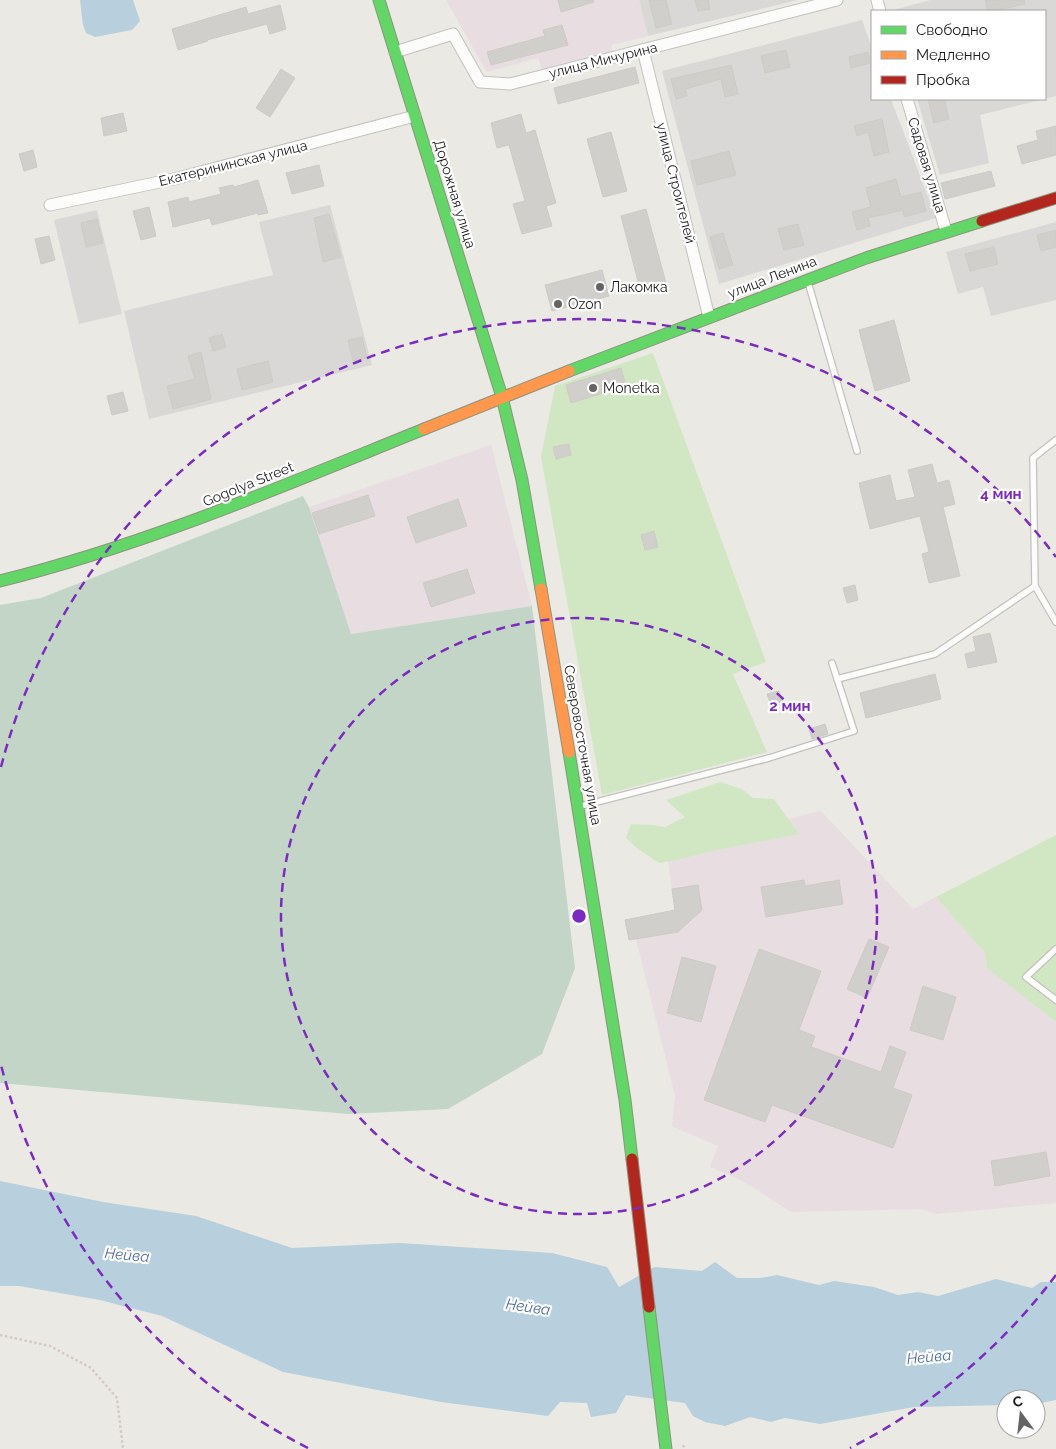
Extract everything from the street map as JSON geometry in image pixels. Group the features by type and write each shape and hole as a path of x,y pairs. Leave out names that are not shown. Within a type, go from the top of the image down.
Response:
{"main road":[{"name":"Дорожная улица","path":"379,0 502,396"},
{"name":"улица Ленина","path":"502,396 866,258 946,231 1056,198"},
{"name":"Gogolya Street","path":"0,581 53,568 201,519 502,396"},
{"name":"Северовосточная улица","path":"502,396 522,480 578,807 625,1100 666,1449"}],"street":[{"name":"улица Мичурина","path":"395,52 453,34 480,82 510,84 837,0"},
{"name":"улица Строителей","path":"643,50 708,317"},
{"name":"Садовая улица","path":"907,100 946,231"},
{"name":"Екатерининская улица","path":"50,205 174,179 415,116"}],"lane":[{"path":"807,280 857,451"},
{"path":"1056,440 1033,458 1035,586 1056,622"},
{"path":"837,679 935,654 1035,586"},
{"path":"578,807 769,758 854,731 832,663"},
{"path":"1056,949 1026,977 1056,1000"}],"path":[{"path":"0,1335 50,1346 91,1368 117,1398 123,1449"},
{"path":"683,1445 685,1449"}],"shaded area":[{"path":"446,0 639,0 648,36 611,45 613,55 543,73 538,58 487,72"},
{"path":"639,0 798,0 648,36"},
{"path":"930,0 1056,0 1056,96 1046,99 1046,10 894,10"},
{"path":"862,20 871,45 871,100 891,100 936,218 719,284 662,71"},
{"path":"917,100 1040,100 980,115 989,163 940,175"},
{"path":"330,205 372,365 149,419 124,311 273,275 259,222"},
{"path":"97,210 122,314 79,324 54,220"},
{"path":"1056,222 1056,300 991,316 983,287 958,294 946,252"},
{"path":"491,445 532,606 351,634 309,507"},
{"path":"821,811 913,909 936,897 985,953 987,968 1056,1022 1056,1203 937,1214 920,1209 791,1212 743,1181 710,1167 718,1146 672,1126 675,1096 636,939 629,940 625,920 664,912 676,920 666,848"}],"green space":[{"path":"653,353 766,662 733,674 767,752 602,795 541,457 555,386"},
{"path":"303,496 309,507 351,634 532,606 575,968 542,1054 448,1109 348,1114 0,1083 0,605 41,598"},
{"path":"720,782 742,789 753,798 774,799 799,834 659,863 638,849 626,838 631,824 665,827 685,817 666,800"},
{"path":"1056,835 1056,1022 987,968 985,953 936,897"}],"water":[{"path":"80,0 133,0 140,21 132,30 95,37 86,33 83,25"},
{"name":"Нейва","path":"0,1181 103,1202 196,1216 292,1248 400,1243 552,1253 607,1267 619,1287 654,1267 702,1271 715,1262 737,1278 760,1278 777,1275 819,1285 834,1281 874,1287 898,1295 918,1292 938,1296 996,1279 1032,1288 1041,1282 1056,1282 1056,1400 1046,1402 1046,1389 996,1389 996,1405 914,1407 820,1424 785,1418 771,1422 750,1417 725,1426 705,1422 693,1416 685,1403 626,1395 616,1413 591,1417 587,1403 560,1402 548,1416 441,1402 283,1372 162,1316 100,1300 19,1286 0,1286"}],"building":[{"path":"558,0 593,0 594,2 561,12"},
{"path":"649,0 666,0 672,24 656,28"},
{"path":"695,0 708,0 710,9 698,11"},
{"path":"985,0 1024,0 1025,4 998,10 988,10"},
{"path":"280,5 286,29 270,34 267,24 178,50 172,29 246,7 248,14"},
{"path":"562,25 568,45 491,65 487,52 545,36 543,30"},
{"path":"786,50 790,67 765,73 761,56"},
{"path":"868,52 870,63 851,68 849,57"},
{"path":"731,65 738,94 725,97 721,79 685,89 687,96 676,99 671,79"},
{"path":"635,67 639,83 558,104 554,88"},
{"path":"281,69 295,78 270,117 256,108"},
{"path":"928,100 944,100 949,119 934,123"},
{"path":"123,113 127,131 104,136 101,118"},
{"path":"521,114 526,133 535,130 556,203 546,206 552,226 522,234 513,204 525,201 509,145 497,148 491,123"},
{"path":"882,119 889,152 874,156 868,132 857,136 854,126"},
{"path":"1056,126 1056,155 1022,164 1017,146 1038,140 1036,131"},
{"path":"611,132 627,191 603,197 587,139"},
{"path":"33,150 37,167 24,171 19,154"},
{"path":"729,151 736,175 697,185 691,161"},
{"path":"319,165 324,186 292,194 286,173"},
{"path":"991,171 995,186 945,199 941,183"},
{"path":"896,179 901,197 921,192 926,211 904,217 903,210 868,218 870,226 857,230 852,212 871,207 866,188"},
{"path":"258,180 268,213 258,215 258,213 212,225 210,218 173,227 168,202 188,197 189,202 221,194 219,188 233,185 234,187"},
{"path":"149,207 156,236 141,240 133,211"},
{"path":"646,209 666,283 640,289 621,216"},
{"path":"329,214 341,257 323,262 314,218"},
{"path":"97,219 103,243 86,247 81,223"},
{"path":"798,224 804,245 784,250 778,229"},
{"path":"1056,230 1056,247 1041,251 1037,235"},
{"path":"723,233 733,265 719,269 710,237"},
{"path":"49,236 55,260 41,264 35,239"},
{"path":"994,247 998,264 970,271 965,254"},
{"path":"602,270 609,296 552,311 545,285"},
{"path":"894,320 910,381 875,391 859,330"},
{"path":"222,334 226,347 213,351 209,338"},
{"path":"362,337 367,358 353,361 348,340"},
{"path":"201,352 211,399 173,409 167,386 195,379 188,356"},
{"path":"268,361 273,382 242,390 237,369"},
{"path":"621,368 626,386 571,403 566,385"},
{"path":"123,392 128,411 112,415 107,396"},
{"path":"569,444 571,455 556,459 553,447"},
{"path":"932,464 937,483 949,480 955,504 943,507 960,576 929,583 922,554 929,552 920,516 870,529 859,483 890,475 896,501 915,497 908,470"},
{"path":"368,495 375,516 319,534 312,513"},
{"path":"458,499 467,526 416,543 407,517"},
{"path":"654,531 658,547 645,550 641,535"},
{"path":"467,569 475,593 431,607 423,583"},
{"path":"855,585 858,600 847,603 843,588"},
{"path":"990,633 997,662 968,668 965,654 976,651 973,637"},
{"path":"935,674 941,699 866,718 860,693"},
{"path":"779,691 782,702 771,705 767,694"},
{"path":"825,724 828,734 812,739 809,729"},
{"path":"804,880 805,886 839,880 843,904 766,917 761,887"},
{"path":"698,885 702,910 678,932 629,940 625,920 675,910 672,889"},
{"path":"869,939 889,947 867,998 847,989"},
{"path":"759,949 821,971 799,1030 815,1036 811,1047 881,1072 890,1046 906,1052 893,1088 912,1095 893,1148 772,1105 765,1122 704,1100"},
{"path":"682,957 716,966 701,1022 667,1013"},
{"path":"923,986 956,997 943,1040 910,1030"},
{"path":"1046,1152 1050,1176 995,1186 991,1161"}],"traffic: fast":[{"path":"379,0 502,397 522,480 541,589"},
{"path":"569,371 866,258 982,221"},
{"path":"0,581 108,550 162,532 424,429"},
{"path":"569,752 625,1100 632,1159"},
{"path":"649,1307 666,1449"}],"traffic: slow":[{"path":"424,429 569,371"},
{"path":"541,589 569,752"}],"traffic: jam":[{"path":"982,221 1056,198"},
{"path":"632,1159 649,1307"}],"place":[{"name":"Лакомка","path":"600,287"},
{"name":"Ozon","path":"558,304"},
{"name":"Monetka","path":"593,388"}]}
